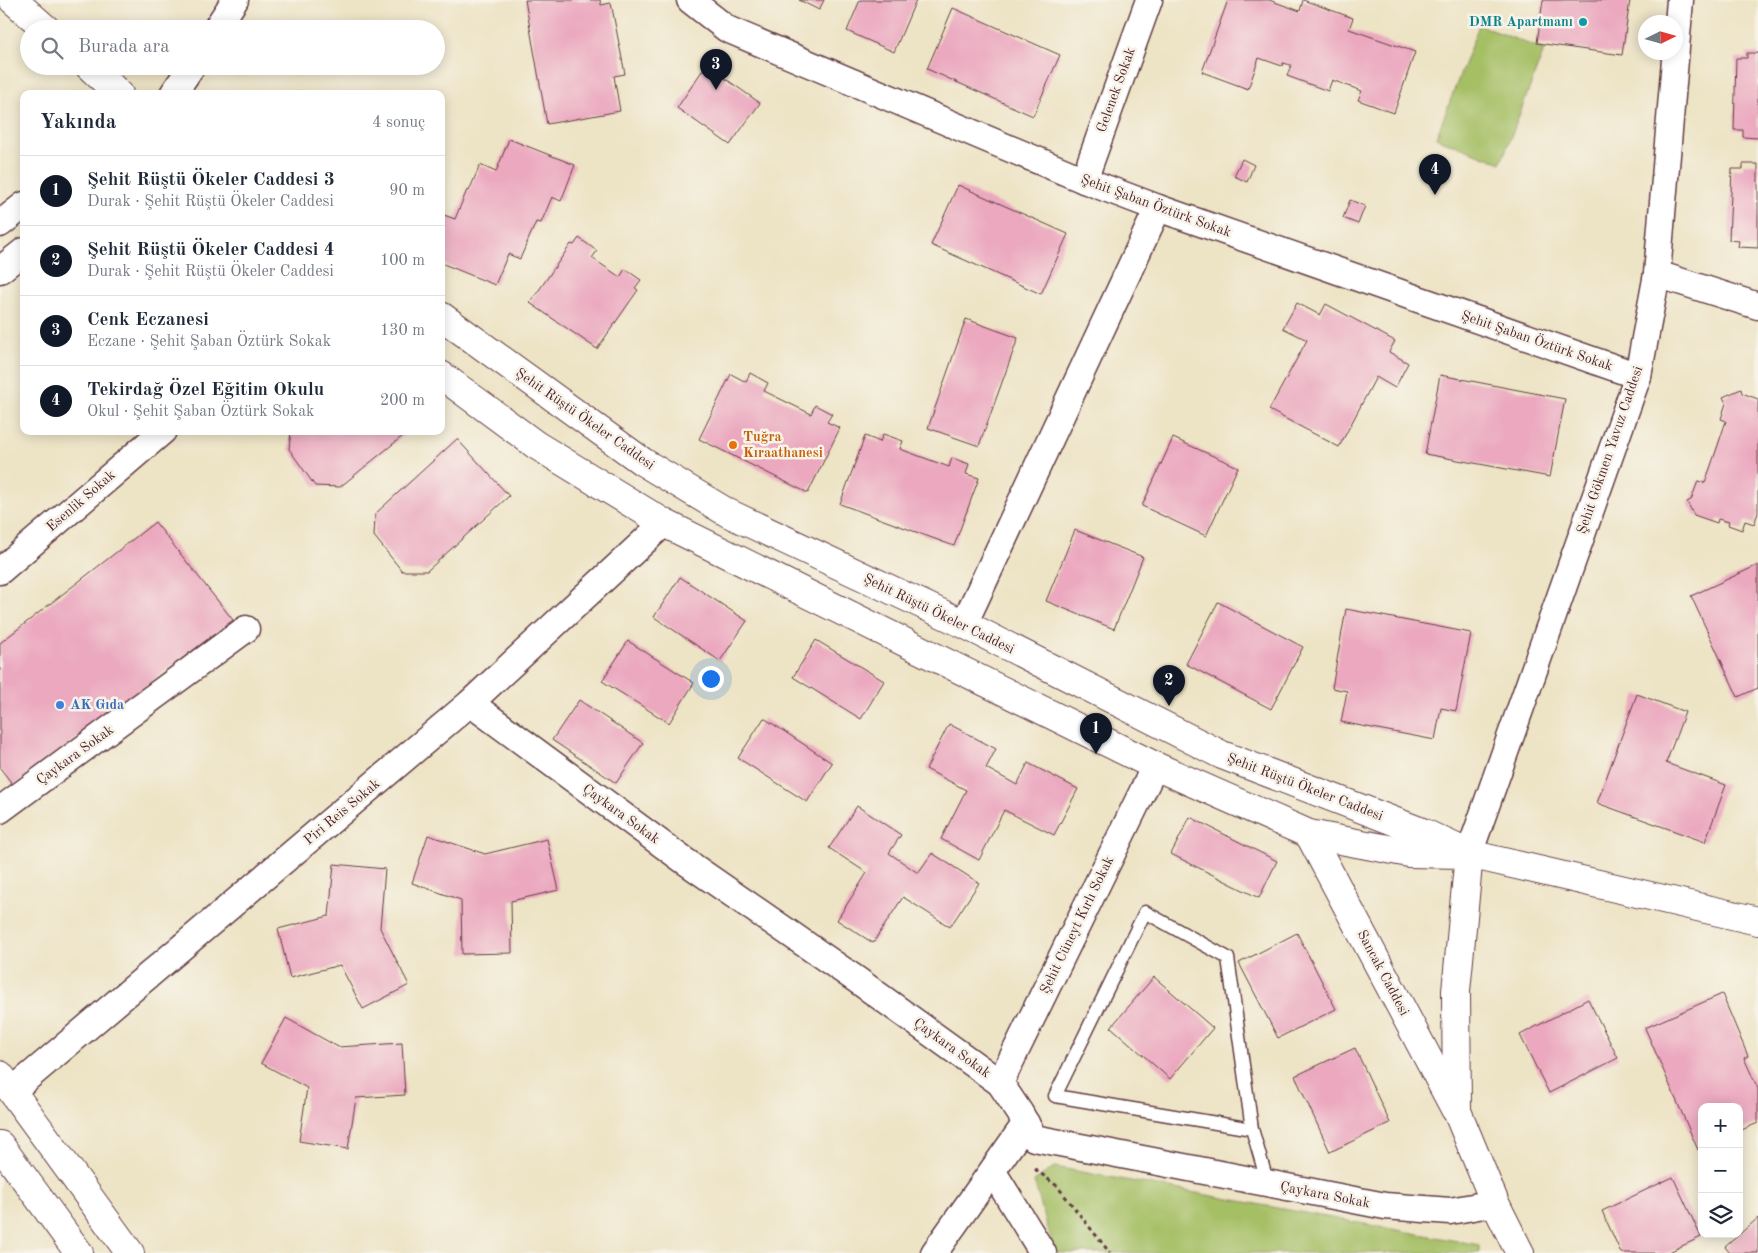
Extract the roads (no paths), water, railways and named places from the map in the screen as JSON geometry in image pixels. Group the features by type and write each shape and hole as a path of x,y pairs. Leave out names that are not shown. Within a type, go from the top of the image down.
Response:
{"street":[{"path":"13,0 36,20"},
{"path":"222,20 236,0"},
{"name":"Şehit Şaban Öztürk Sokak","path":"690,0 727,29 1084,180 1158,208 1638,376"},
{"name":"Gelenek Sokak","path":"1084,180 1149,0"},
{"name":"Şehit Gökmen Yavuz Caddesi","path":"1469,854 1638,376 1657,274 1680,0"},
{"path":"99,75 115,90"},
{"path":"176,90 186,75"},
{"path":"0,224 20,208"},
{"path":"944,662 964,624 1158,208"},
{"path":"0,270 20,254"},
{"path":"1657,274 1758,306"},
{"name":"Şehit Rüştü Ökeler Caddesi","path":"445,319 643,462 728,513 964,624 1222,755 1422,832 1469,854 1758,921"},
{"name":"Şehit Rüştü Ökeler Caddesi","path":"445,379 536,445 664,524 1155,766 1309,834 1409,853 1469,854"},
{"name":"Esenlik Sokak","path":"0,571 158,435"},
{"path":"664,524 688,490"},
{"name":"Piri Reis Sokak","path":"6,1083 470,703 664,524"},
{"name":"Çaykara Sokak","path":"0,810 246,629"},
{"name":"Çaykara Sokak","path":"470,703 682,860 857,980 1000,1083 1034,1138 1385,1206 1450,1211 1496,1203"},
{"name":"Şehit Cüneyt Kırlı Sokak","path":"1000,1083 1155,766"},
{"name":"Sancak Caddesi","path":"1309,834 1457,1111 1496,1203 1520,1253"},
{"name":"Sancak Caddesi","path":"1457,1111 1456,991 1469,854"},
{"path":"6,1083 130,1253"},
{"path":"934,1253 1026,1123"},
{"path":"0,1145 79,1253"},
{"path":"993,1172 1043,1253"}],"lane":[{"path":"1252,1129 1055,1096 1145,912 1228,958 1252,1129 1268,1184"}],"place":[{"name":"DMR Apartmanı","path":"1583,22"},
{"name":"Cenk Eczanesi","path":"716,90"},
{"name":"Tekirdağ Özel Eğitim Okulu","path":"1435,195"},
{"name":"Tuğra Kıraathanesi","path":"733,445"},
{"name":"AK Gıda","path":"60,705"},
{"name":"Şehit Rüştü Ökeler Caddesi 4","path":"1169,706"},
{"name":"Şehit Rüştü Ökeler Caddesi 3","path":"1096,754"}]}
